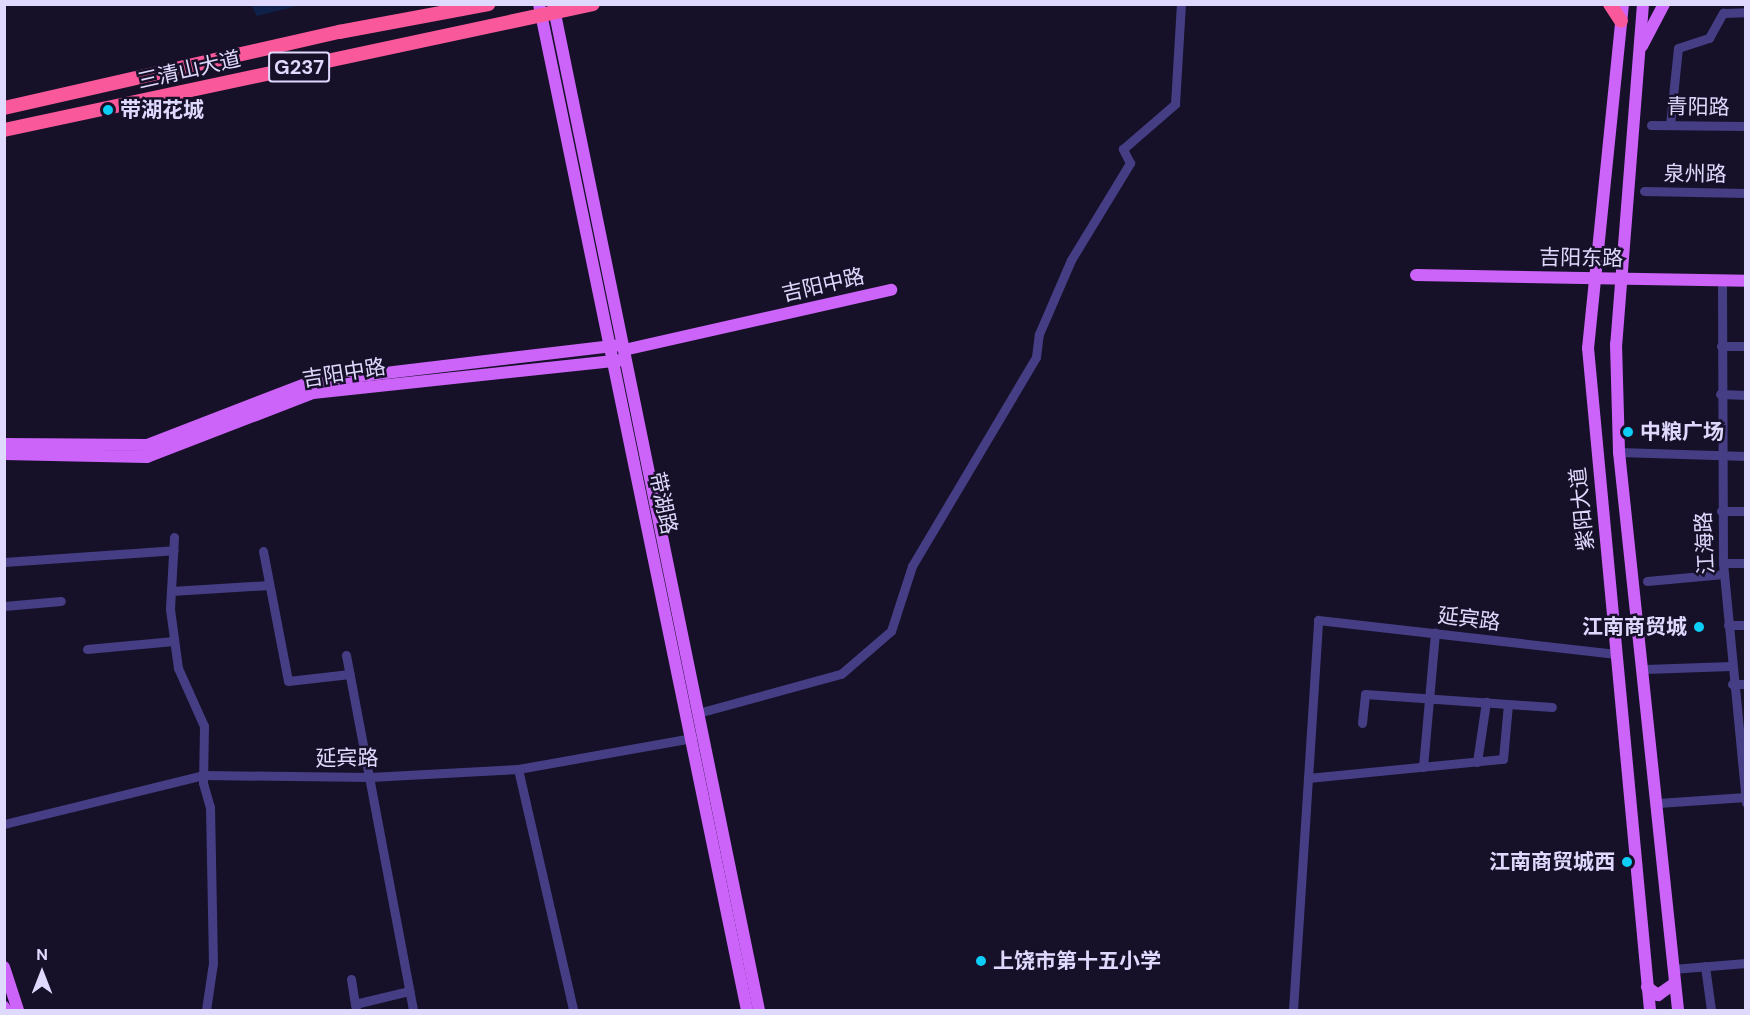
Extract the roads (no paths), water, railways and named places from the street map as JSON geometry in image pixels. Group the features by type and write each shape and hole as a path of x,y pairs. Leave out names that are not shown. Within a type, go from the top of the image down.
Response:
{"highway":[{"name":"三清山大道","path":"4,108 443,8 488,4"},
{"name":"三清山大道","path":"4,130 540,9 593,4"},
{"path":"1610,4 1622,14"}],"main road":[{"name":"紫阳大道","path":"1643,4 1616,344 1619,452 1645,669 1678,1011"},
{"path":"1638,56 1664,4"},
{"name":"带湖路","path":"555,8 692,738 747,1011"},
{"name":"带湖路","path":"540,9 619,352 698,713 759,1011"},
{"path":"1622,14 1641,17"},
{"name":"紫阳大道","path":"1622,14 1592,278 1591,399 1650,1011"},
{"name":"吉阳东路","path":"1416,275 1746,280"},
{"name":"吉阳中路","path":"4,454 147,456 313,393 619,352 891,290"},
{"name":"吉阳中路","path":"4,444 147,445 310,382 619,352"},
{"path":"4,967 18,1011"},
{"path":"1647,987 1658,995 1674,984"}],"street":[{"path":"698,713 841,674 891,631 912,566 1036,357 1039,334 1071,260 1130,163 1123,149 1175,104 1181,4"},
{"path":"1670,125 1678,48 1709,38 1723,13 1746,12"},
{"name":"青阳路","path":"1651,124 1746,126"},
{"name":"泉州路","path":"1644,191 1746,193"},
{"name":"江海路","path":"1722,280 1719,456 1723,562 1732,684 1742,738 1746,803"},
{"path":"1721,346 1746,346"},
{"path":"1720,394 1746,395"},
{"path":"1619,452 1746,456"},
{"path":"1721,511 1746,511"},
{"path":"174,537 171,591 178,668 204,726 204,775 214,911 206,1011"},
{"path":"4,562 174,550"},
{"path":"263,551 288,681 350,674"},
{"path":"1723,562 1746,563"},
{"path":"1647,581 1724,574"},
{"path":"171,591 269,585"},
{"path":"4,606 61,601"},
{"name":"延宾路","path":"1308,778 1318,620 1616,654"},
{"path":"1728,625 1746,625"},
{"path":"1423,767 1436,633"},
{"path":"87,649 174,640"},
{"path":"346,655 413,1011"},
{"path":"1645,669 1731,666"},
{"path":"1732,684 1746,684"},
{"path":"1362,723 1365,694 1552,706"},
{"path":"1477,762 1486,702"},
{"path":"1293,1011 1308,778 1503,759 1508,704"},
{"name":"延宾路","path":"4,824 204,775 370,777 518,769 692,738"},
{"path":"518,769 573,1011"},
{"path":"1658,803 1745,797"},
{"path":"1673,969 1746,963"},
{"path":"1705,966 1712,1011"},
{"path":"351,979 356,1007 409,991"}],"water":[{"path":"251,5 301,5 257,16"}],"place":[{"name":"带湖花城","path":"108,110"},
{"name":"中粮广场","path":"1628,432"},
{"name":"江南商贸城","path":"1699,627"},
{"name":"江南商贸城西","path":"1627,862"},
{"name":"上饶市第十五小学","path":"981,961"}]}
